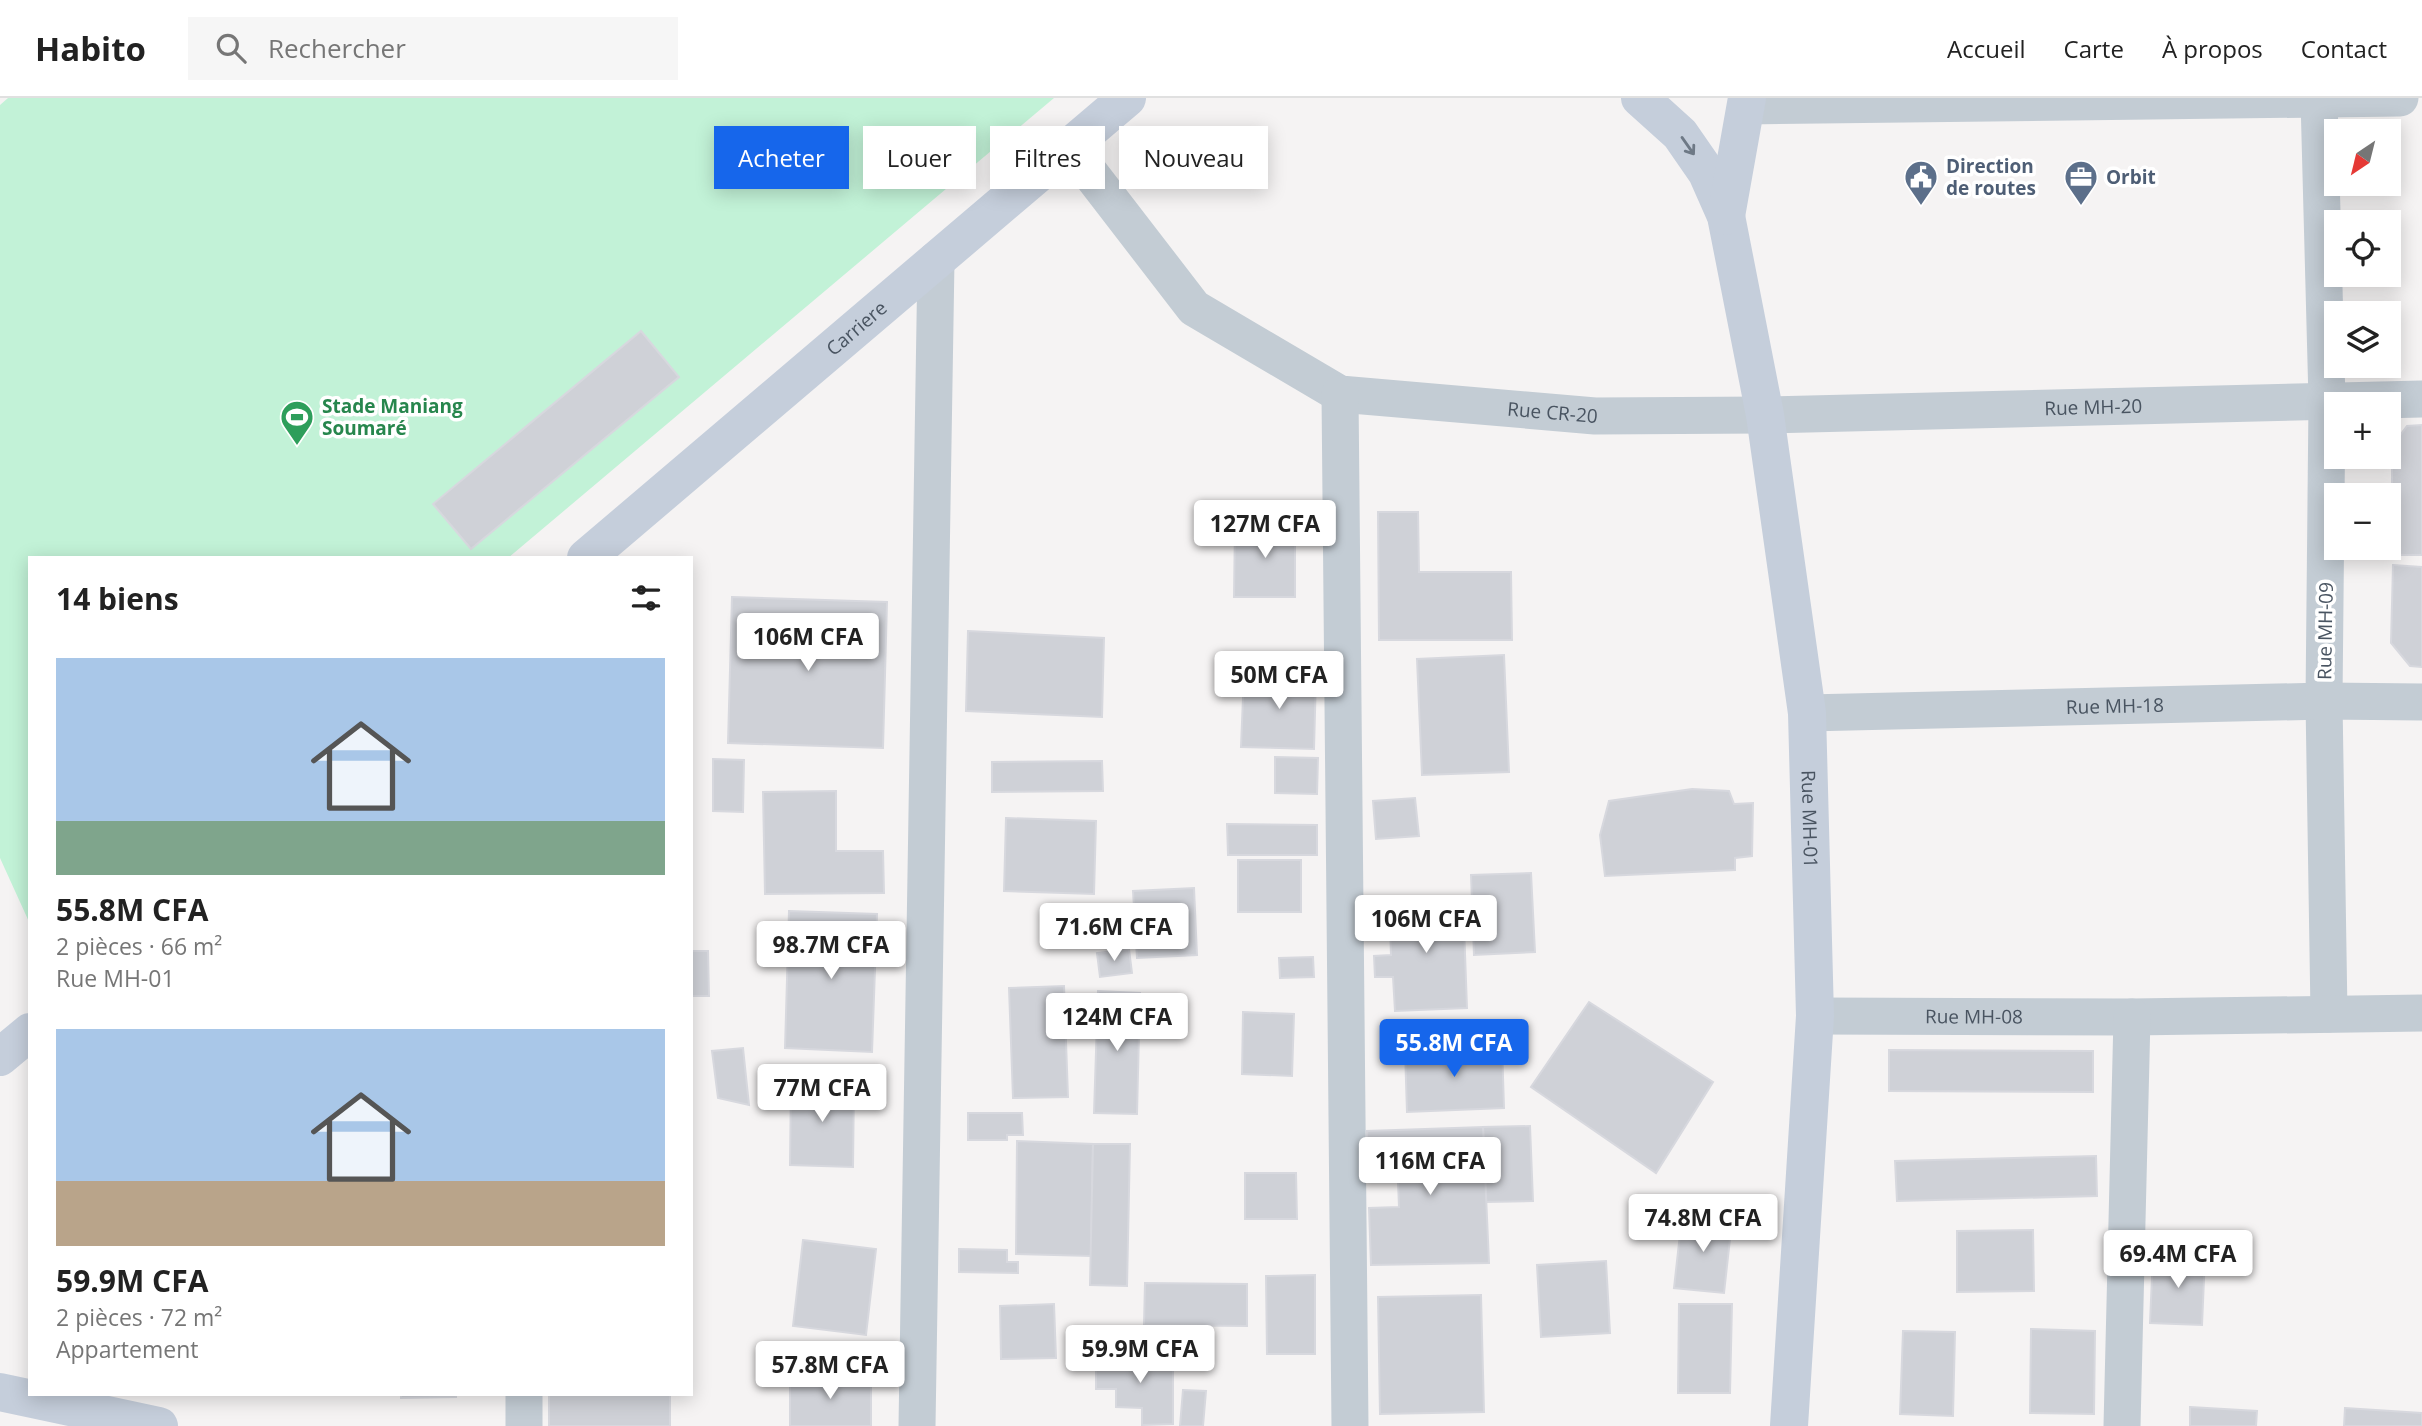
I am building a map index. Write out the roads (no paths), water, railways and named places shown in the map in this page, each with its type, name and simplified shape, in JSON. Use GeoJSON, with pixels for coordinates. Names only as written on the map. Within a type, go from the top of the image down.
{"type":"FeatureCollection","features":[{"type":"Feature","properties":{"kind":"main road","name":"Carriere"},"geometry":{"type":"LineString","coordinates":[[1094,126],[1127,98]]}},
{"type":"Feature","properties":{"kind":"main road","name":"Rue MH-01"},"geometry":{"type":"LineString","coordinates":[[1640,98],[1680,134],[1707,173],[1726,216],[1765,415],[1807,713],[1815,1016],[1789,1426]]}},
{"type":"Feature","properties":{"kind":"main road","name":"Rue MH-01"},"geometry":{"type":"LineString","coordinates":[[1726,216],[1747,102]]}},
{"type":"Feature","properties":{"kind":"main road","name":"Carriere"},"geometry":{"type":"LineString","coordinates":[[588,556],[1019,189]]}},
{"type":"Feature","properties":{"kind":"main road"},"geometry":{"type":"LineString","coordinates":[[0,1392],[159,1426]]}},
{"type":"Feature","properties":{"kind":"street"},"geometry":{"type":"LineString","coordinates":[[1747,102],[2400,98]]}},
{"type":"Feature","properties":{"kind":"street","name":"Rue MH-09"},"geometry":{"type":"LineString","coordinates":[[2319,99],[2327,392]]}},
{"type":"Feature","properties":{"kind":"street"},"geometry":{"type":"LineString","coordinates":[[1103,189],[1194,308],[1340,394],[1350,1426]]}},
{"type":"Feature","properties":{"kind":"street"},"geometry":{"type":"LineString","coordinates":[[917,1426],[936,260]]}},
{"type":"Feature","properties":{"kind":"street","name":"Rue CR-20"},"geometry":{"type":"LineString","coordinates":[[1340,394],[1595,416],[1765,415]]}},
{"type":"Feature","properties":{"kind":"street","name":"Rue MH-20"},"geometry":{"type":"LineString","coordinates":[[2401,399],[2422,399]]}},
{"type":"Feature","properties":{"kind":"street","name":"Rue MH-20"},"geometry":{"type":"LineString","coordinates":[[1765,415],[2324,400]]}},
{"type":"Feature","properties":{"kind":"street","name":"Rue MH-09"},"geometry":{"type":"LineString","coordinates":[[2327,469],[2325,702],[2329,1014]]}},
{"type":"Feature","properties":{"kind":"street","name":"Rue MH-18"},"geometry":{"type":"LineString","coordinates":[[1807,713],[2422,702]]}},
{"type":"Feature","properties":{"kind":"street","name":"Rue MH-08"},"geometry":{"type":"LineString","coordinates":[[1815,1016],[2132,1017],[2422,1013]]}},
{"type":"Feature","properties":{"kind":"street"},"geometry":{"type":"LineString","coordinates":[[2122,1426],[2132,1017]]}},
{"type":"Feature","properties":{"kind":"street"},"geometry":{"type":"LineString","coordinates":[[524,1396],[524,1426]]}},
{"type":"Feature","properties":{"kind":"place","name":"Direction de routes"},"geometry":{"type":"Point","coordinates":[1921,207]}},
{"type":"Feature","properties":{"kind":"place","name":"Orbit"},"geometry":{"type":"Point","coordinates":[2081,207]}},
{"type":"Feature","properties":{"kind":"place","name":"Stade Maniang Soumaré"},"geometry":{"type":"Point","coordinates":[297,447]}}]}
